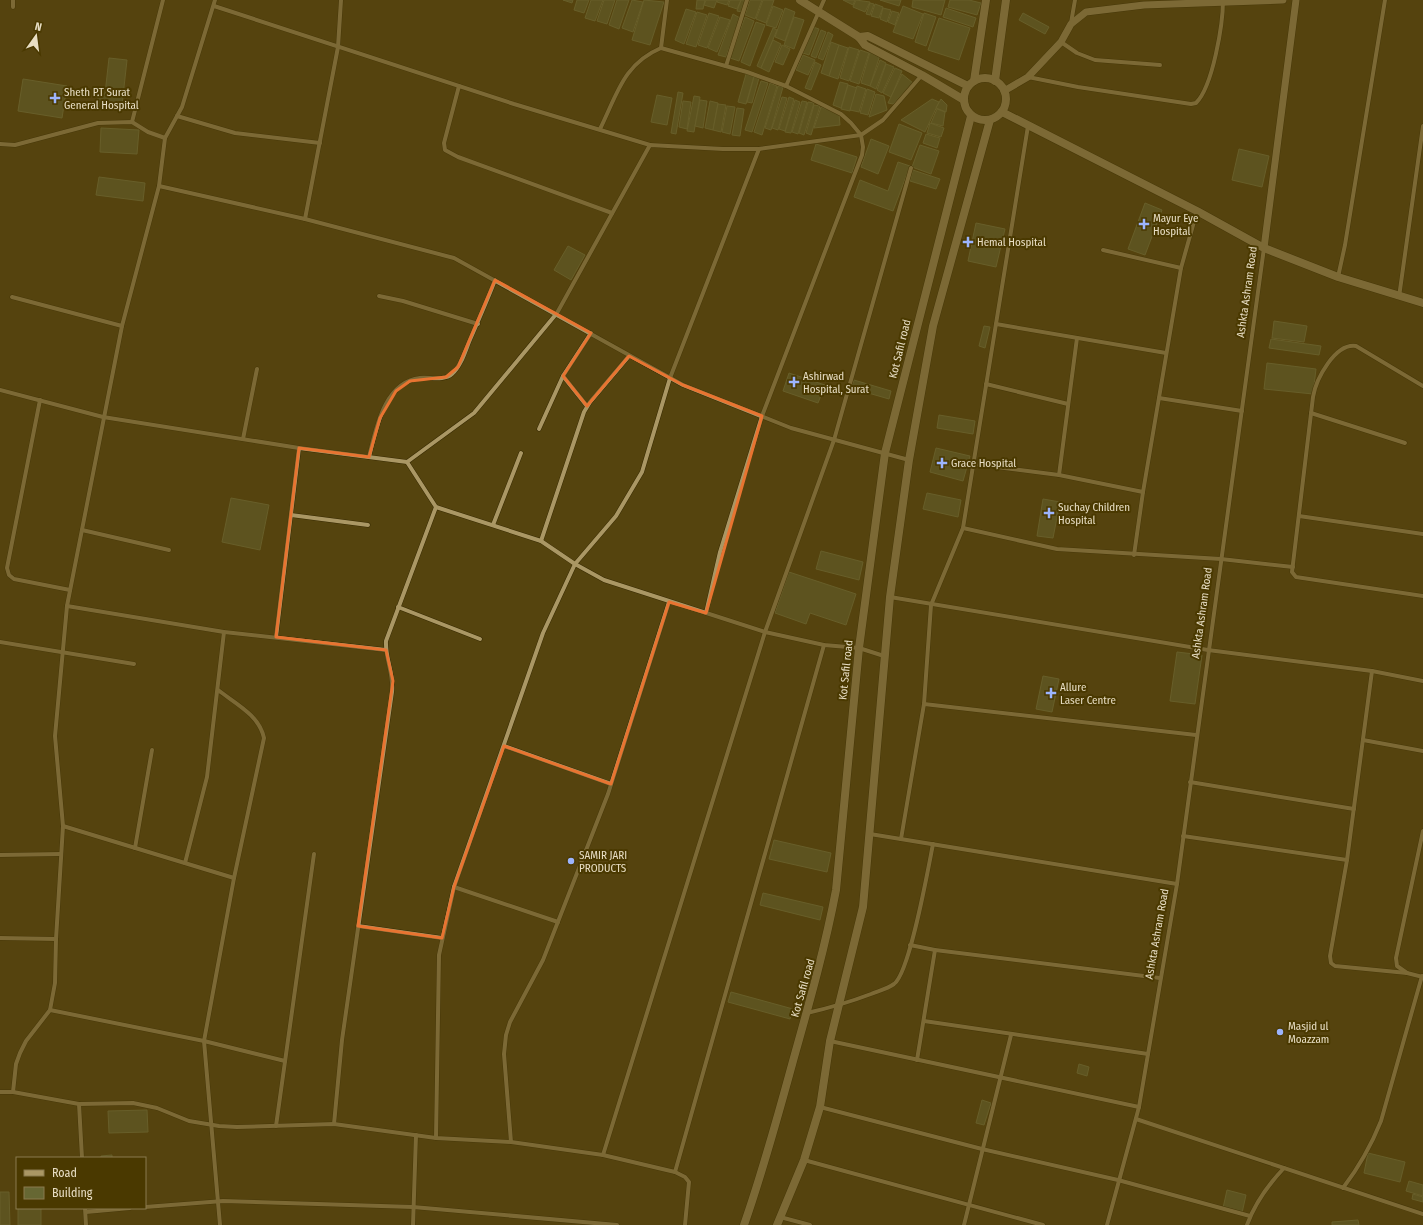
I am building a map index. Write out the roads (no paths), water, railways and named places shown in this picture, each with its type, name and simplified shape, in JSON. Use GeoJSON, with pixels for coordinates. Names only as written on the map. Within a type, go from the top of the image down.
{"type":"FeatureCollection","features":[{"type":"Feature","properties":{"kind":"main road"},"geometry":{"type":"LineString","coordinates":[[800,0],[859,37],[865,45],[922,75],[964,100]]}},
{"type":"Feature","properties":{"kind":"main road"},"geometry":{"type":"LineString","coordinates":[[971,83],[986,0]]}},
{"type":"Feature","properties":{"kind":"main road"},"geometry":{"type":"LineString","coordinates":[[995,81],[1006,0]]}},
{"type":"Feature","properties":{"kind":"main road"},"geometry":{"type":"LineString","coordinates":[[859,37],[868,36],[971,83]]}},
{"type":"Feature","properties":{"kind":"main road"},"geometry":{"type":"LineString","coordinates":[[981,78],[995,81],[1004,91],[1005,105],[1002,112],[990,120],[984,120],[971,116],[965,106],[964,100],[965,90],[971,83],[981,78]]}},
{"type":"Feature","properties":{"kind":"main road"},"geometry":{"type":"LineString","coordinates":[[1002,112],[1197,211],[1264,248],[1338,277],[1399,297],[1423,303]]}},
{"type":"Feature","properties":{"kind":"main road","name":"Kot Safil road"},"geometry":{"type":"LineString","coordinates":[[744,1225],[761,1174],[823,957],[836,890],[859,648],[885,453],[971,116]]}},
{"type":"Feature","properties":{"kind":"main road"},"geometry":{"type":"LineString","coordinates":[[778,1221],[804,1160],[820,1107],[830,1040],[863,907],[884,656],[890,598],[909,460],[933,326],[990,120]]}},
{"type":"Feature","properties":{"kind":"street"},"geometry":{"type":"LineString","coordinates":[[13,0],[13,7]]}},
{"type":"Feature","properties":{"kind":"street"},"geometry":{"type":"LineString","coordinates":[[132,122],[164,0]]}},
{"type":"Feature","properties":{"kind":"street"},"geometry":{"type":"LineString","coordinates":[[13,1092],[16,1064],[20,1053],[26,1041],[50,1010],[55,983],[56,939],[63,826],[55,736],[67,606],[122,326],[159,186],[165,138],[182,107],[215,0]]}},
{"type":"Feature","properties":{"kind":"street"},"geometry":{"type":"LineString","coordinates":[[305,219],[338,46],[342,0]]}},
{"type":"Feature","properties":{"kind":"street"},"geometry":{"type":"LineString","coordinates":[[661,48],[667,0]]}},
{"type":"Feature","properties":{"kind":"street"},"geometry":{"type":"LineString","coordinates":[[726,66],[747,0]]}},
{"type":"Feature","properties":{"kind":"street"},"geometry":{"type":"LineString","coordinates":[[786,86],[824,0]]}},
{"type":"Feature","properties":{"kind":"street"},"geometry":{"type":"LineString","coordinates":[[1004,91],[1028,77],[1061,42],[1071,24],[1075,0]]}},
{"type":"Feature","properties":{"kind":"street"},"geometry":{"type":"LineString","coordinates":[[1071,24],[1086,12],[1144,3],[1283,0]]}},
{"type":"Feature","properties":{"kind":"street","name":"Ashkta Ashram Road"},"geometry":{"type":"LineString","coordinates":[[1107,1225],[1139,1107],[1177,884],[1196,735],[1264,248],[1296,0]]}},
{"type":"Feature","properties":{"kind":"street"},"geometry":{"type":"LineString","coordinates":[[1338,277],[1346,245],[1385,0]]}},
{"type":"Feature","properties":{"kind":"street"},"geometry":{"type":"LineString","coordinates":[[1028,77],[1109,92],[1191,104],[1196,103],[1203,94],[1216,57],[1223,1]]}},
{"type":"Feature","properties":{"kind":"street"},"geometry":{"type":"LineString","coordinates":[[214,6],[459,86],[650,145],[723,150],[759,149],[861,135],[883,120],[922,75]]}},
{"type":"Feature","properties":{"kind":"street"},"geometry":{"type":"LineString","coordinates":[[1061,42],[1077,53],[1095,60],[1160,65]]}},
{"type":"Feature","properties":{"kind":"street"},"geometry":{"type":"LineString","coordinates":[[600,129],[631,67],[648,54],[661,48],[726,66],[786,86],[840,114],[851,123],[861,135],[863,146],[862,155],[762,416],[720,552],[706,612]]}},
{"type":"Feature","properties":{"kind":"street"},"geometry":{"type":"LineString","coordinates":[[459,86],[444,143],[445,150],[458,157],[612,213]]}},
{"type":"Feature","properties":{"kind":"street"},"geometry":{"type":"LineString","coordinates":[[177,116],[235,133],[320,143]]}},
{"type":"Feature","properties":{"kind":"street"},"geometry":{"type":"LineString","coordinates":[[0,144],[15,145],[98,123],[132,122],[148,132],[165,138]]}},
{"type":"Feature","properties":{"kind":"street"},"geometry":{"type":"LineString","coordinates":[[901,839],[924,704],[931,605],[963,528],[1028,126]]}},
{"type":"Feature","properties":{"kind":"street"},"geometry":{"type":"LineString","coordinates":[[1399,297],[1423,126]]}},
{"type":"Feature","properties":{"kind":"street"},"geometry":{"type":"LineString","coordinates":[[0,390],[103,417],[299,448],[407,462],[474,413],[556,313],[650,145]]}},
{"type":"Feature","properties":{"kind":"street"},"geometry":{"type":"LineString","coordinates":[[436,1138],[439,954],[454,886],[543,633],[575,564],[616,516],[642,472],[670,378],[759,149]]}},
{"type":"Feature","properties":{"kind":"street"},"geometry":{"type":"LineString","coordinates":[[603,1155],[765,632],[834,440],[911,168]]}},
{"type":"Feature","properties":{"kind":"street"},"geometry":{"type":"LineString","coordinates":[[159,186],[305,219],[454,258],[556,313],[629,356],[683,385],[792,428],[909,460]]}},
{"type":"Feature","properties":{"kind":"street"},"geometry":{"type":"LineString","coordinates":[[1134,555],[1143,492],[1181,268],[1197,211]]}},
{"type":"Feature","properties":{"kind":"street"},"geometry":{"type":"LineString","coordinates":[[1103,250],[1181,268]]}},
{"type":"Feature","properties":{"kind":"street"},"geometry":{"type":"LineString","coordinates":[[369,457],[380,418],[390,397],[410,380],[419,378],[446,378],[453,374],[458,367],[478,324],[496,280]]}},
{"type":"Feature","properties":{"kind":"street"},"geometry":{"type":"LineString","coordinates":[[379,296],[410,303],[478,324]]}},
{"type":"Feature","properties":{"kind":"street"},"geometry":{"type":"LineString","coordinates":[[12,297],[122,326]]}},
{"type":"Feature","properties":{"kind":"street"},"geometry":{"type":"LineString","coordinates":[[996,324],[1166,353]]}},
{"type":"Feature","properties":{"kind":"street"},"geometry":{"type":"LineString","coordinates":[[539,429],[563,376],[591,333]]}},
{"type":"Feature","properties":{"kind":"street"},"geometry":{"type":"LineString","coordinates":[[1059,475],[1077,338]]}},
{"type":"Feature","properties":{"kind":"street"},"geometry":{"type":"LineString","coordinates":[[1423,386],[1356,346],[1349,345],[1342,348],[1336,354],[1317,380],[1314,389],[1311,412],[1293,567],[1293,575],[1296,577],[1423,596]]}},
{"type":"Feature","properties":{"kind":"street"},"geometry":{"type":"LineString","coordinates":[[541,541],[579,423],[587,406],[629,356]]}},
{"type":"Feature","properties":{"kind":"street"},"geometry":{"type":"LineString","coordinates":[[244,439],[257,369]]}},
{"type":"Feature","properties":{"kind":"street"},"geometry":{"type":"LineString","coordinates":[[563,376],[587,406]]}},
{"type":"Feature","properties":{"kind":"street"},"geometry":{"type":"LineString","coordinates":[[986,384],[1068,404]]}},
{"type":"Feature","properties":{"kind":"street"},"geometry":{"type":"LineString","coordinates":[[1159,398],[1242,411]]}},
{"type":"Feature","properties":{"kind":"street"},"geometry":{"type":"LineString","coordinates":[[40,400],[7,568],[9,575],[14,579],[70,590]]}},
{"type":"Feature","properties":{"kind":"street"},"geometry":{"type":"LineString","coordinates":[[1311,412],[1405,443]]}},
{"type":"Feature","properties":{"kind":"street"},"geometry":{"type":"LineString","coordinates":[[276,637],[299,448]]}},
{"type":"Feature","properties":{"kind":"street"},"geometry":{"type":"LineString","coordinates":[[493,525],[520,453]]}},
{"type":"Feature","properties":{"kind":"street"},"geometry":{"type":"LineString","coordinates":[[407,462],[436,506],[541,541],[575,564],[604,580],[765,632],[824,645],[859,648],[884,656]]}},
{"type":"Feature","properties":{"kind":"street"},"geometry":{"type":"LineString","coordinates":[[973,464],[1059,475],[1143,492]]}},
{"type":"Feature","properties":{"kind":"street"},"geometry":{"type":"LineString","coordinates":[[334,1124],[342,1040],[393,681],[386,650],[388,632],[436,506]]}},
{"type":"Feature","properties":{"kind":"street"},"geometry":{"type":"LineString","coordinates":[[291,515],[368,525]]}},
{"type":"Feature","properties":{"kind":"street"},"geometry":{"type":"LineString","coordinates":[[1299,516],[1423,534]]}},
{"type":"Feature","properties":{"kind":"street"},"geometry":{"type":"LineString","coordinates":[[963,528],[1044,547],[1134,555],[1221,559],[1293,567]]}},
{"type":"Feature","properties":{"kind":"street"},"geometry":{"type":"LineString","coordinates":[[82,530],[169,550]]}},
{"type":"Feature","properties":{"kind":"street"},"geometry":{"type":"LineString","coordinates":[[890,598],[1208,650],[1372,671],[1423,681]]}},
{"type":"Feature","properties":{"kind":"street"},"geometry":{"type":"LineString","coordinates":[[511,1142],[504,1054],[506,1035],[510,1022],[543,960],[611,784],[669,602]]}},
{"type":"Feature","properties":{"kind":"street"},"geometry":{"type":"LineString","coordinates":[[67,606],[224,632],[386,650]]}},
{"type":"Feature","properties":{"kind":"street"},"geometry":{"type":"LineString","coordinates":[[398,607],[480,639]]}},
{"type":"Feature","properties":{"kind":"street"},"geometry":{"type":"LineString","coordinates":[[185,863],[208,777],[224,632]]}},
{"type":"Feature","properties":{"kind":"street"},"geometry":{"type":"LineString","coordinates":[[0,642],[63,651],[134,664]]}},
{"type":"Feature","properties":{"kind":"street"},"geometry":{"type":"LineString","coordinates":[[675,1172],[824,645]]}},
{"type":"Feature","properties":{"kind":"street"},"geometry":{"type":"LineString","coordinates":[[1343,1188],[1358,1169],[1372,1144],[1381,1121],[1423,976],[1335,966],[1331,963],[1330,956],[1347,860],[1372,671]]}},
{"type":"Feature","properties":{"kind":"street"},"geometry":{"type":"LineString","coordinates":[[218,690],[255,717],[262,728],[264,738],[234,878],[204,1041],[220,1225]]}},
{"type":"Feature","properties":{"kind":"street"},"geometry":{"type":"LineString","coordinates":[[924,704],[1196,735]]}},
{"type":"Feature","properties":{"kind":"street"},"geometry":{"type":"LineString","coordinates":[[1363,740],[1423,751]]}},
{"type":"Feature","properties":{"kind":"street"},"geometry":{"type":"LineString","coordinates":[[504,746],[611,784]]}},
{"type":"Feature","properties":{"kind":"street"},"geometry":{"type":"LineString","coordinates":[[135,848],[152,750]]}},
{"type":"Feature","properties":{"kind":"street"},"geometry":{"type":"LineString","coordinates":[[1190,782],[1354,809]]}},
{"type":"Feature","properties":{"kind":"street"},"geometry":{"type":"LineString","coordinates":[[63,826],[234,878]]}},
{"type":"Feature","properties":{"kind":"street"},"geometry":{"type":"LineString","coordinates":[[1406,973],[1397,966],[1396,958],[1423,831]]}},
{"type":"Feature","properties":{"kind":"street"},"geometry":{"type":"LineString","coordinates":[[870,834],[1177,884]]}},
{"type":"Feature","properties":{"kind":"street"},"geometry":{"type":"LineString","coordinates":[[1183,836],[1347,860]]}},
{"type":"Feature","properties":{"kind":"street"},"geometry":{"type":"LineString","coordinates":[[807,1013],[838,1006],[894,984],[899,978],[910,945],[933,844]]}},
{"type":"Feature","properties":{"kind":"street"},"geometry":{"type":"LineString","coordinates":[[0,855],[61,854]]}},
{"type":"Feature","properties":{"kind":"street"},"geometry":{"type":"LineString","coordinates":[[276,1126],[314,854]]}},
{"type":"Feature","properties":{"kind":"street"},"geometry":{"type":"LineString","coordinates":[[454,886],[558,922]]}},
{"type":"Feature","properties":{"kind":"street"},"geometry":{"type":"LineString","coordinates":[[358,926],[442,938]]}},
{"type":"Feature","properties":{"kind":"street"},"geometry":{"type":"LineString","coordinates":[[0,938],[56,939]]}},
{"type":"Feature","properties":{"kind":"street"},"geometry":{"type":"LineString","coordinates":[[910,945],[935,950],[1160,978]]}},
{"type":"Feature","properties":{"kind":"street"},"geometry":{"type":"LineString","coordinates":[[917,1060],[935,950]]}},
{"type":"Feature","properties":{"kind":"street"},"geometry":{"type":"LineString","coordinates":[[50,1010],[204,1041],[285,1061]]}},
{"type":"Feature","properties":{"kind":"street"},"geometry":{"type":"LineString","coordinates":[[924,1021],[1148,1054]]}},
{"type":"Feature","properties":{"kind":"street"},"geometry":{"type":"LineString","coordinates":[[964,1225],[1011,1034]]}},
{"type":"Feature","properties":{"kind":"street"},"geometry":{"type":"LineString","coordinates":[[830,1040],[1139,1107]]}},
{"type":"Feature","properties":{"kind":"street"},"geometry":{"type":"LineString","coordinates":[[0,1092],[13,1092],[79,1104],[133,1103],[158,1108],[190,1121],[211,1125],[237,1127],[334,1124],[436,1138],[511,1142],[603,1155],[675,1172],[686,1177],[689,1182],[685,1225]]}},
{"type":"Feature","properties":{"kind":"street"},"geometry":{"type":"LineString","coordinates":[[79,1104],[82,1157]]}},
{"type":"Feature","properties":{"kind":"street"},"geometry":{"type":"LineString","coordinates":[[820,1107],[982,1149],[1118,1180],[1250,1216]]}},
{"type":"Feature","properties":{"kind":"street"},"geometry":{"type":"LineString","coordinates":[[1136,1119],[1423,1214]]}},
{"type":"Feature","properties":{"kind":"street"},"geometry":{"type":"LineString","coordinates":[[413,1225],[416,1135]]}},
{"type":"Feature","properties":{"kind":"street"},"geometry":{"type":"LineString","coordinates":[[804,1160],[1043,1225]]}},
{"type":"Feature","properties":{"kind":"street"},"geometry":{"type":"LineString","coordinates":[[1247,1225],[1250,1216],[1271,1182],[1284,1168]]}},
{"type":"Feature","properties":{"kind":"street"},"geometry":{"type":"LineString","coordinates":[[146,1207],[218,1201],[413,1207],[617,1225]]}},
{"type":"Feature","properties":{"kind":"street"},"geometry":{"type":"LineString","coordinates":[[86,1225],[85,1210],[108,1209]]}},
{"type":"Feature","properties":{"kind":"street"},"geometry":{"type":"LineString","coordinates":[[778,1221],[810,1225]]}},
{"type":"Feature","properties":{"kind":"place","name":"Sheth P.T Surat General Hospital"},"geometry":{"type":"Point","coordinates":[55,98]}},
{"type":"Feature","properties":{"kind":"place","name":"Mayur Eye Hospital"},"geometry":{"type":"Point","coordinates":[1144,224]}},
{"type":"Feature","properties":{"kind":"place","name":"Hemal Hospital"},"geometry":{"type":"Point","coordinates":[968,242]}},
{"type":"Feature","properties":{"kind":"place","name":"Ashirwad Hospital, Surat"},"geometry":{"type":"Point","coordinates":[794,382]}},
{"type":"Feature","properties":{"kind":"place","name":"Grace Hospital"},"geometry":{"type":"Point","coordinates":[942,463]}},
{"type":"Feature","properties":{"kind":"place","name":"Suchay Children Hospital"},"geometry":{"type":"Point","coordinates":[1049,513]}},
{"type":"Feature","properties":{"kind":"place","name":"Allure Laser Centre"},"geometry":{"type":"Point","coordinates":[1051,693]}},
{"type":"Feature","properties":{"kind":"place","name":"SAMIR JARI PRODUCTS"},"geometry":{"type":"Point","coordinates":[571,861]}},
{"type":"Feature","properties":{"kind":"place","name":"Masjid ul Moazzam"},"geometry":{"type":"Point","coordinates":[1280,1032]}}]}
